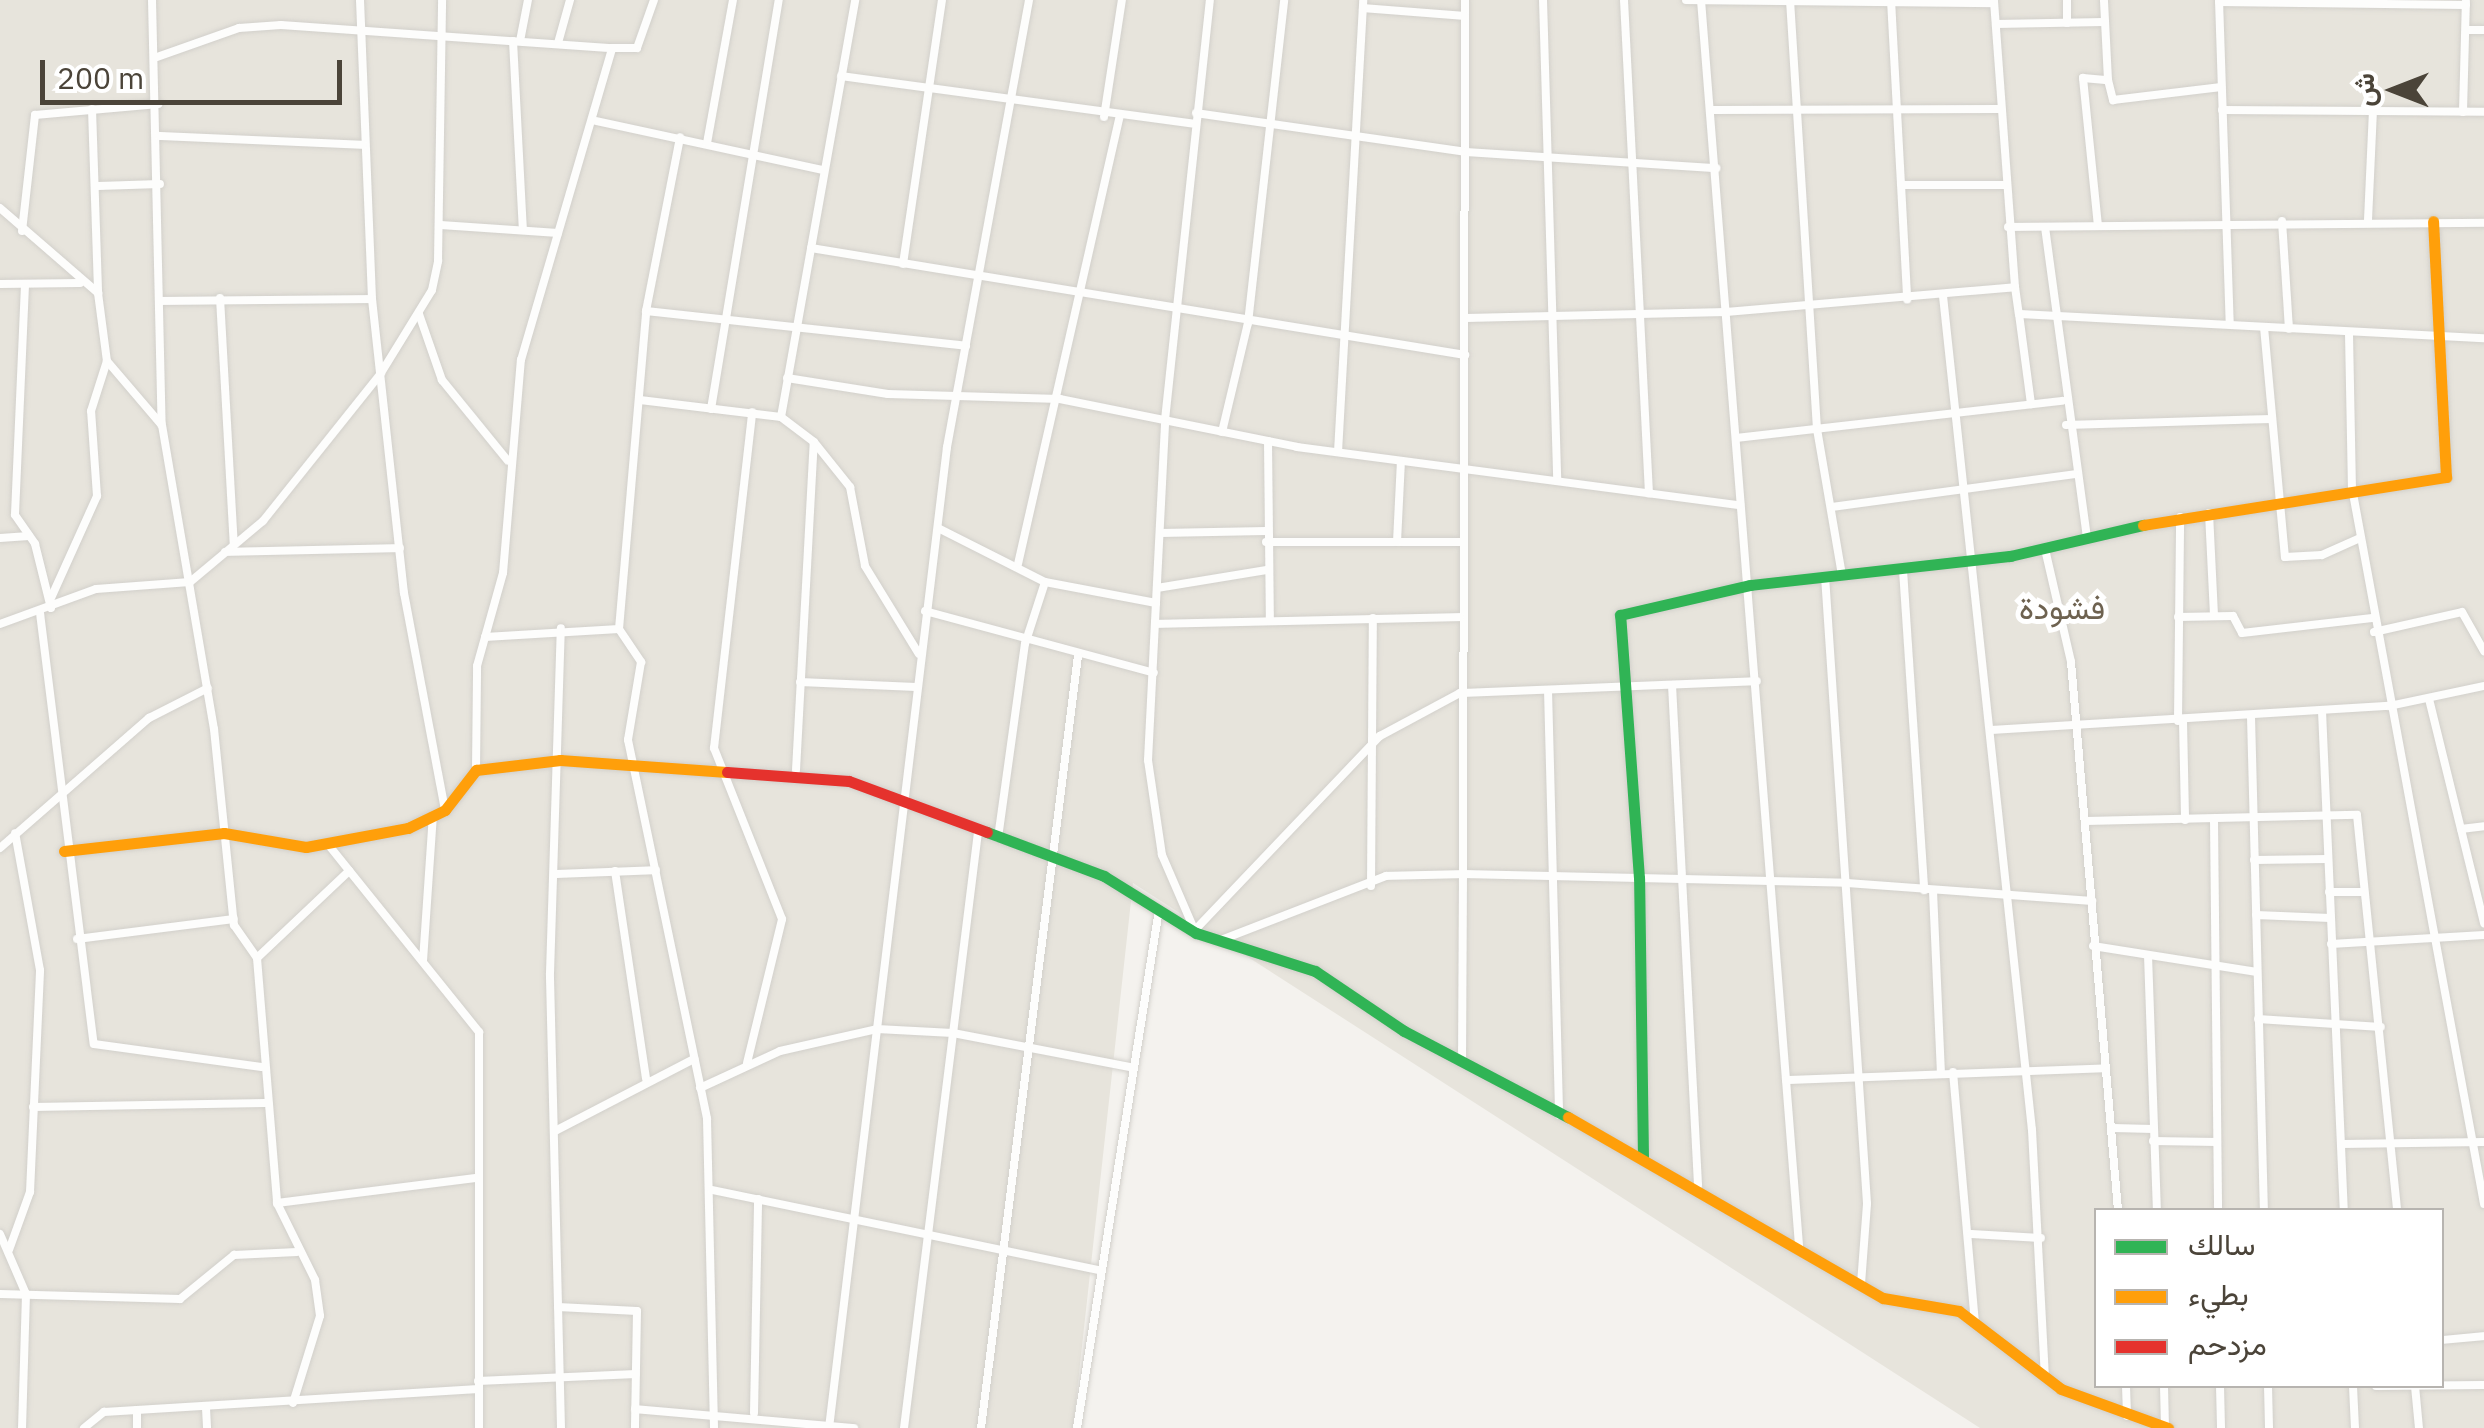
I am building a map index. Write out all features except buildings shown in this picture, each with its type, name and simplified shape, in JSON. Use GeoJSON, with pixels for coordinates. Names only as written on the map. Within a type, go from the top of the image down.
{"type":"FeatureCollection","features":[{"type":"Feature","properties":{"kind":"street"},"geometry":{"type":"LineString","coordinates":[[152,0],[160,136],[162,425],[208,688],[234,918],[257,958],[262,1067],[277,1203],[297,1252],[315,1280],[320,1316],[293,1403]]}},
{"type":"Feature","properties":{"kind":"street"},"geometry":{"type":"LineString","coordinates":[[360,0],[372,299],[400,548],[446,810]]}},
{"type":"Feature","properties":{"kind":"street"},"geometry":{"type":"LineString","coordinates":[[51,603],[96,589],[190,582],[234,545],[381,373],[419,314],[441,225],[438,38],[442,0]]}},
{"type":"Feature","properties":{"kind":"street"},"geometry":{"type":"LineString","coordinates":[[523,229],[516,41],[528,0]]}},
{"type":"Feature","properties":{"kind":"street"},"geometry":{"type":"LineString","coordinates":[[558,42],[570,0]]}},
{"type":"Feature","properties":{"kind":"street"},"geometry":{"type":"LineString","coordinates":[[157,56],[239,28],[362,29],[438,38],[636,48],[654,0]]}},
{"type":"Feature","properties":{"kind":"street"},"geometry":{"type":"LineString","coordinates":[[707,142],[733,0]]}},
{"type":"Feature","properties":{"kind":"street"},"geometry":{"type":"LineString","coordinates":[[711,409],[722,322],[780,0]]}},
{"type":"Feature","properties":{"kind":"street"},"geometry":{"type":"LineString","coordinates":[[781,417],[854,0]]}},
{"type":"Feature","properties":{"kind":"street"},"geometry":{"type":"LineString","coordinates":[[903,264],[942,0]]}},
{"type":"Feature","properties":{"kind":"street"},"geometry":{"type":"LineString","coordinates":[[829,1425],[925,611],[955,393],[1014,105],[1029,0]]}},
{"type":"Feature","properties":{"kind":"street"},"geometry":{"type":"LineString","coordinates":[[1104,117],[1122,0]]}},
{"type":"Feature","properties":{"kind":"street"},"geometry":{"type":"LineString","coordinates":[[1195,932],[1149,806],[1165,420],[1210,0]]}},
{"type":"Feature","properties":{"kind":"street"},"geometry":{"type":"LineString","coordinates":[[1222,432],[1248,323],[1274,122],[1284,0]]}},
{"type":"Feature","properties":{"kind":"street"},"geometry":{"type":"LineString","coordinates":[[1462,1062],[1460,616],[1466,318],[1465,0]]}},
{"type":"Feature","properties":{"kind":"street"},"geometry":{"type":"LineString","coordinates":[[1542,0],[1557,482]]}},
{"type":"Feature","properties":{"kind":"street"},"geometry":{"type":"LineString","coordinates":[[1624,0],[1649,493]]}},
{"type":"Feature","properties":{"kind":"street"},"geometry":{"type":"LineString","coordinates":[[1686,0],[1994,1],[2008,227],[2031,404]]}},
{"type":"Feature","properties":{"kind":"street"},"geometry":{"type":"LineString","coordinates":[[1700,0],[1712,110],[1740,504],[1750,585],[1799,1246]]}},
{"type":"Feature","properties":{"kind":"street"},"geometry":{"type":"LineString","coordinates":[[2067,0],[2067,23]]}},
{"type":"Feature","properties":{"kind":"street"},"geometry":{"type":"LineString","coordinates":[[2104,0],[2108,80],[2113,100],[2221,87]]}},
{"type":"Feature","properties":{"kind":"street"},"geometry":{"type":"LineString","coordinates":[[1790,1],[1817,429],[1842,575]]}},
{"type":"Feature","properties":{"kind":"street"},"geometry":{"type":"LineString","coordinates":[[2230,324],[2219,1],[2466,2],[2463,112]]}},
{"type":"Feature","properties":{"kind":"street"},"geometry":{"type":"LineString","coordinates":[[1891,2],[1907,300]]}},
{"type":"Feature","properties":{"kind":"street"},"geometry":{"type":"LineString","coordinates":[[1338,452],[1363,4],[1464,16]]}},
{"type":"Feature","properties":{"kind":"street"},"geometry":{"type":"LineString","coordinates":[[1996,24],[2104,22]]}},
{"type":"Feature","properties":{"kind":"street"},"geometry":{"type":"LineString","coordinates":[[2466,30],[2484,30]]}},
{"type":"Feature","properties":{"kind":"street"},"geometry":{"type":"LineString","coordinates":[[64,851],[224,833],[294,848],[326,843],[446,810],[476,770],[485,637],[503,573],[512,399],[558,232],[596,121],[612,48]]}},
{"type":"Feature","properties":{"kind":"street"},"geometry":{"type":"LineString","coordinates":[[841,76],[1014,105],[1194,124]]}},
{"type":"Feature","properties":{"kind":"street"},"geometry":{"type":"LineString","coordinates":[[2098,226],[2083,78],[2108,80]]}},
{"type":"Feature","properties":{"kind":"street"},"geometry":{"type":"LineString","coordinates":[[22,232],[35,114],[159,104]]}},
{"type":"Feature","properties":{"kind":"street"},"geometry":{"type":"LineString","coordinates":[[0,624],[40,613],[51,603],[96,496],[91,411],[108,361],[98,293],[98,186],[92,109]]}},
{"type":"Feature","properties":{"kind":"street"},"geometry":{"type":"LineString","coordinates":[[1712,110],[2000,109]]}},
{"type":"Feature","properties":{"kind":"street"},"geometry":{"type":"LineString","coordinates":[[2222,110],[2484,112]]}},
{"type":"Feature","properties":{"kind":"street"},"geometry":{"type":"LineString","coordinates":[[2368,220],[2373,111]]}},
{"type":"Feature","properties":{"kind":"street"},"geometry":{"type":"LineString","coordinates":[[1196,113],[1354,132],[1466,152],[1632,168],[1716,168]]}},
{"type":"Feature","properties":{"kind":"street"},"geometry":{"type":"LineString","coordinates":[[1018,564],[1084,295],[1119,118]]}},
{"type":"Feature","properties":{"kind":"street"},"geometry":{"type":"LineString","coordinates":[[596,121],[823,170]]}},
{"type":"Feature","properties":{"kind":"street"},"geometry":{"type":"LineString","coordinates":[[160,136],[363,144]]}},
{"type":"Feature","properties":{"kind":"street"},"geometry":{"type":"LineString","coordinates":[[680,138],[646,311],[619,629],[641,662],[628,740],[700,1088],[712,1190],[714,1428]]}},
{"type":"Feature","properties":{"kind":"street"},"geometry":{"type":"LineString","coordinates":[[98,186],[160,184]]}},
{"type":"Feature","properties":{"kind":"street"},"geometry":{"type":"LineString","coordinates":[[1902,185],[2005,185]]}},
{"type":"Feature","properties":{"kind":"street"},"geometry":{"type":"LineString","coordinates":[[0,208],[22,232],[98,293]]}},
{"type":"Feature","properties":{"kind":"street"},"geometry":{"type":"LineString","coordinates":[[2008,227],[2368,220],[2484,222]]}},
{"type":"Feature","properties":{"kind":"street"},"geometry":{"type":"LineString","coordinates":[[2282,221],[2289,329]]}},
{"type":"Feature","properties":{"kind":"street"},"geometry":{"type":"LineString","coordinates":[[1643,1158],[1639,878],[1620,615],[1750,585],[1972,562],[2180,517],[2352,488],[2446,477],[2433,221]]}},
{"type":"Feature","properties":{"kind":"street"},"geometry":{"type":"LineString","coordinates":[[441,225],[558,232]]}},
{"type":"Feature","properties":{"kind":"street"},"geometry":{"type":"LineString","coordinates":[[2045,227],[2062,401],[2086,538]]}},
{"type":"Feature","properties":{"kind":"street"},"geometry":{"type":"LineString","coordinates":[[810,248],[1344,340],[1465,355]]}},
{"type":"Feature","properties":{"kind":"street"},"geometry":{"type":"LineString","coordinates":[[0,284],[82,283]]}},
{"type":"Feature","properties":{"kind":"street"},"geometry":{"type":"LineString","coordinates":[[25,285],[14,506],[29,536],[51,603]]}},
{"type":"Feature","properties":{"kind":"street"},"geometry":{"type":"LineString","coordinates":[[1466,318],[1554,320],[1726,312],[1907,300],[2015,286]]}},
{"type":"Feature","properties":{"kind":"street"},"geometry":{"type":"LineString","coordinates":[[1942,296],[2026,1069],[2042,1238],[2046,1378]]}},
{"type":"Feature","properties":{"kind":"street"},"geometry":{"type":"LineString","coordinates":[[220,298],[234,545]]}},
{"type":"Feature","properties":{"kind":"street"},"geometry":{"type":"LineString","coordinates":[[161,301],[372,299]]}},
{"type":"Feature","properties":{"kind":"street"},"geometry":{"type":"LineString","coordinates":[[646,311],[966,346]]}},
{"type":"Feature","properties":{"kind":"street"},"geometry":{"type":"LineString","coordinates":[[419,314],[442,380],[509,463]]}},
{"type":"Feature","properties":{"kind":"street"},"geometry":{"type":"LineString","coordinates":[[2019,314],[2348,334],[2484,338]]}},
{"type":"Feature","properties":{"kind":"street"},"geometry":{"type":"LineString","coordinates":[[2264,327],[2287,558],[2360,538]]}},
{"type":"Feature","properties":{"kind":"street"},"geometry":{"type":"LineString","coordinates":[[2348,334],[2352,488],[2374,632],[2484,1204]]}},
{"type":"Feature","properties":{"kind":"street"},"geometry":{"type":"LineString","coordinates":[[108,361],[162,425]]}},
{"type":"Feature","properties":{"kind":"street"},"geometry":{"type":"LineString","coordinates":[[788,378],[888,394],[1060,398],[1338,452],[1740,504]]}},
{"type":"Feature","properties":{"kind":"street"},"geometry":{"type":"LineString","coordinates":[[640,400],[781,417],[814,442],[850,487],[865,566],[920,655]]}},
{"type":"Feature","properties":{"kind":"street"},"geometry":{"type":"LineString","coordinates":[[1736,438],[2062,401]]}},
{"type":"Feature","properties":{"kind":"street"},"geometry":{"type":"LineString","coordinates":[[747,1062],[782,919],[716,766],[729,567],[752,412]]}},
{"type":"Feature","properties":{"kind":"street"},"geometry":{"type":"LineString","coordinates":[[2066,426],[2272,419]]}},
{"type":"Feature","properties":{"kind":"street"},"geometry":{"type":"LineString","coordinates":[[1268,441],[1266,537],[1270,620]]}},
{"type":"Feature","properties":{"kind":"street"},"geometry":{"type":"LineString","coordinates":[[796,770],[814,442]]}},
{"type":"Feature","properties":{"kind":"street"},"geometry":{"type":"LineString","coordinates":[[1397,542],[1400,461]]}},
{"type":"Feature","properties":{"kind":"street"},"geometry":{"type":"LineString","coordinates":[[1832,507],[2074,474]]}},
{"type":"Feature","properties":{"kind":"street"},"geometry":{"type":"LineString","coordinates":[[2209,513],[2214,616]]}},
{"type":"Feature","properties":{"kind":"street"},"geometry":{"type":"LineString","coordinates":[[2180,517],[2178,617],[2185,820]]}},
{"type":"Feature","properties":{"kind":"street"},"geometry":{"type":"LineString","coordinates":[[938,528],[1018,564],[1046,582],[1156,603]]}},
{"type":"Feature","properties":{"kind":"street"},"geometry":{"type":"LineString","coordinates":[[1160,533],[1462,542]]}},
{"type":"Feature","properties":{"kind":"street"},"geometry":{"type":"LineString","coordinates":[[0,538],[29,536]]}},
{"type":"Feature","properties":{"kind":"street"},"geometry":{"type":"LineString","coordinates":[[225,552],[400,548]]}},
{"type":"Feature","properties":{"kind":"street"},"geometry":{"type":"LineString","coordinates":[[2045,549],[2077,726],[2118,1208]]}},
{"type":"Feature","properties":{"kind":"street"},"geometry":{"type":"LineString","coordinates":[[1157,588],[1267,570]]}},
{"type":"Feature","properties":{"kind":"street"},"geometry":{"type":"LineString","coordinates":[[1903,570],[1941,1072]]}},
{"type":"Feature","properties":{"kind":"street"},"geometry":{"type":"LineString","coordinates":[[1825,576],[1868,1222],[1861,1284]]}},
{"type":"Feature","properties":{"kind":"street"},"geometry":{"type":"LineString","coordinates":[[998,838],[1025,644],[1046,582]]}},
{"type":"Feature","properties":{"kind":"street"},"geometry":{"type":"LineString","coordinates":[[925,611],[1025,644],[1154,674]]}},
{"type":"Feature","properties":{"kind":"street"},"geometry":{"type":"LineString","coordinates":[[2374,632],[2462,612],[2484,650]]}},
{"type":"Feature","properties":{"kind":"street"},"geometry":{"type":"LineString","coordinates":[[40,613],[56,799],[94,1044],[262,1067]]}},
{"type":"Feature","properties":{"kind":"street"},"geometry":{"type":"LineString","coordinates":[[1156,624],[1460,616]]}},
{"type":"Feature","properties":{"kind":"street"},"geometry":{"type":"LineString","coordinates":[[2178,617],[2234,616],[2242,633],[2372,618]]}},
{"type":"Feature","properties":{"kind":"street"},"geometry":{"type":"LineString","coordinates":[[1371,886],[1373,618]]}},
{"type":"Feature","properties":{"kind":"street"},"geometry":{"type":"LineString","coordinates":[[485,637],[561,628],[619,629]]}},
{"type":"Feature","properties":{"kind":"street"},"geometry":{"type":"LineString","coordinates":[[561,628],[554,874],[561,1428]]}},
{"type":"Feature","properties":{"kind":"street"},"geometry":{"type":"LineString","coordinates":[[981,1428],[1078,656]]}},
{"type":"Feature","properties":{"kind":"street"},"geometry":{"type":"LineString","coordinates":[[1195,932],[1371,745],[1460,693],[1757,681]]}},
{"type":"Feature","properties":{"kind":"street"},"geometry":{"type":"LineString","coordinates":[[800,682],[916,688]]}},
{"type":"Feature","properties":{"kind":"street"},"geometry":{"type":"LineString","coordinates":[[1672,686],[1698,1185]]}},
{"type":"Feature","properties":{"kind":"street"},"geometry":{"type":"LineString","coordinates":[[1990,730],[2389,706],[2484,686]]}},
{"type":"Feature","properties":{"kind":"street"},"geometry":{"type":"LineString","coordinates":[[0,848],[149,718],[208,688]]}},
{"type":"Feature","properties":{"kind":"street"},"geometry":{"type":"LineString","coordinates":[[1548,690],[1556,876],[1559,1118]]}},
{"type":"Feature","properties":{"kind":"street"},"geometry":{"type":"LineString","coordinates":[[2429,699],[2484,923]]}},
{"type":"Feature","properties":{"kind":"street"},"geometry":{"type":"LineString","coordinates":[[2322,711],[2344,1208]]}},
{"type":"Feature","properties":{"kind":"street"},"geometry":{"type":"LineString","coordinates":[[2251,717],[2264,1208]]}},
{"type":"Feature","properties":{"kind":"street"},"geometry":{"type":"LineString","coordinates":[[476,770],[560,760],[796,770],[1051,856],[1104,876],[1158,916],[1314,971],[1559,1118],[1698,1185],[1904,1307],[1975,1321],[2046,1378],[2127,1416],[2167,1428],[2164,1388]]}},
{"type":"Feature","properties":{"kind":"street"},"geometry":{"type":"LineString","coordinates":[[2086,821],[2357,815],[2397,1208]]}},
{"type":"Feature","properties":{"kind":"street"},"geometry":{"type":"LineString","coordinates":[[424,961],[433,816]]}},
{"type":"Feature","properties":{"kind":"street"},"geometry":{"type":"LineString","coordinates":[[2214,820],[2218,1208]]}},
{"type":"Feature","properties":{"kind":"street"},"geometry":{"type":"LineString","coordinates":[[2460,829],[2484,826]]}},
{"type":"Feature","properties":{"kind":"street"},"geometry":{"type":"LineString","coordinates":[[904,1428],[978,832]]}},
{"type":"Feature","properties":{"kind":"street"},"geometry":{"type":"LineString","coordinates":[[9,1250],[30,1192],[40,970],[16,833]]}},
{"type":"Feature","properties":{"kind":"street"},"geometry":{"type":"LineString","coordinates":[[326,843],[478,1032],[474,1178],[479,1428]]}},
{"type":"Feature","properties":{"kind":"street"},"geometry":{"type":"LineString","coordinates":[[2254,860],[2327,859]]}},
{"type":"Feature","properties":{"kind":"street"},"geometry":{"type":"LineString","coordinates":[[554,874],[656,870]]}},
{"type":"Feature","properties":{"kind":"street"},"geometry":{"type":"LineString","coordinates":[[257,958],[349,871]]}},
{"type":"Feature","properties":{"kind":"street"},"geometry":{"type":"LineString","coordinates":[[615,871],[646,1079]]}},
{"type":"Feature","properties":{"kind":"street"},"geometry":{"type":"LineString","coordinates":[[1221,940],[1404,872],[1848,883],[2092,901]]}},
{"type":"Feature","properties":{"kind":"street"},"geometry":{"type":"LineString","coordinates":[[2328,892],[2364,892]]}},
{"type":"Feature","properties":{"kind":"street"},"geometry":{"type":"LineString","coordinates":[[2256,915],[2330,918]]}},
{"type":"Feature","properties":{"kind":"street"},"geometry":{"type":"LineString","coordinates":[[1078,1428],[1130,1067],[1158,916]]}},
{"type":"Feature","properties":{"kind":"street"},"geometry":{"type":"LineString","coordinates":[[77,939],[234,918]]}},
{"type":"Feature","properties":{"kind":"street"},"geometry":{"type":"LineString","coordinates":[[2331,944],[2484,935]]}},
{"type":"Feature","properties":{"kind":"street"},"geometry":{"type":"LineString","coordinates":[[2093,946],[2257,972]]}},
{"type":"Feature","properties":{"kind":"street"},"geometry":{"type":"LineString","coordinates":[[2148,954],[2157,1208]]}},
{"type":"Feature","properties":{"kind":"street"},"geometry":{"type":"LineString","coordinates":[[2258,1020],[2335,1027],[2381,1026]]}},
{"type":"Feature","properties":{"kind":"street"},"geometry":{"type":"LineString","coordinates":[[700,1088],[747,1062],[877,1029],[953,1033],[1130,1067]]}},
{"type":"Feature","properties":{"kind":"street"},"geometry":{"type":"LineString","coordinates":[[555,1131],[646,1079],[694,1059]]}},
{"type":"Feature","properties":{"kind":"street"},"geometry":{"type":"LineString","coordinates":[[1786,1080],[2106,1068]]}},
{"type":"Feature","properties":{"kind":"street"},"geometry":{"type":"LineString","coordinates":[[1954,1072],[1975,1321]]}},
{"type":"Feature","properties":{"kind":"street"},"geometry":{"type":"LineString","coordinates":[[33,1107],[266,1104]]}},
{"type":"Feature","properties":{"kind":"street"},"geometry":{"type":"LineString","coordinates":[[2114,1128],[2153,1129]]}},
{"type":"Feature","properties":{"kind":"street"},"geometry":{"type":"LineString","coordinates":[[2154,1140],[2216,1142]]}},
{"type":"Feature","properties":{"kind":"street"},"geometry":{"type":"LineString","coordinates":[[2342,1144],[2484,1142]]}},
{"type":"Feature","properties":{"kind":"street"},"geometry":{"type":"LineString","coordinates":[[277,1203],[474,1178]]}},
{"type":"Feature","properties":{"kind":"street"},"geometry":{"type":"LineString","coordinates":[[712,1190],[926,1231],[1100,1270]]}},
{"type":"Feature","properties":{"kind":"street"},"geometry":{"type":"LineString","coordinates":[[754,1413],[758,1199]]}},
{"type":"Feature","properties":{"kind":"street"},"geometry":{"type":"LineString","coordinates":[[0,1234],[26,1294],[22,1428]]}},
{"type":"Feature","properties":{"kind":"street"},"geometry":{"type":"LineString","coordinates":[[1970,1234],[2042,1238]]}},
{"type":"Feature","properties":{"kind":"street"},"geometry":{"type":"LineString","coordinates":[[0,1294],[180,1299],[234,1255],[297,1252]]}},
{"type":"Feature","properties":{"kind":"street"},"geometry":{"type":"LineString","coordinates":[[558,1306],[637,1312],[634,1428]]}},
{"type":"Feature","properties":{"kind":"street"},"geometry":{"type":"LineString","coordinates":[[2444,1340],[2484,1336]]}},
{"type":"Feature","properties":{"kind":"street"},"geometry":{"type":"LineString","coordinates":[[84,1428],[104,1412],[293,1403],[558,1377],[636,1374]]}},
{"type":"Feature","properties":{"kind":"street"},"geometry":{"type":"LineString","coordinates":[[2444,1386],[2484,1385]]}},
{"type":"Feature","properties":{"kind":"street"},"geometry":{"type":"LineString","coordinates":[[2126,1388],[2127,1416]]}},
{"type":"Feature","properties":{"kind":"street"},"geometry":{"type":"LineString","coordinates":[[2220,1388],[2221,1428]]}},
{"type":"Feature","properties":{"kind":"street"},"geometry":{"type":"LineString","coordinates":[[2268,1388],[2269,1428]]}},
{"type":"Feature","properties":{"kind":"street"},"geometry":{"type":"LineString","coordinates":[[2354,1388],[2354,1428]]}},
{"type":"Feature","properties":{"kind":"street"},"geometry":{"type":"LineString","coordinates":[[2415,1388],[2419,1428]]}},
{"type":"Feature","properties":{"kind":"street"},"geometry":{"type":"LineString","coordinates":[[206,1408],[207,1428]]}},
{"type":"Feature","properties":{"kind":"street"},"geometry":{"type":"LineString","coordinates":[[635,1409],[754,1413],[854,1428]]}},
{"type":"Feature","properties":{"kind":"street"},"geometry":{"type":"LineString","coordinates":[[137,1410],[137,1428]]}},
{"type":"Feature","properties":{"kind":"shaded area"},"geometry":{"type":"Polygon","coordinates":[[[0,0],[2484,0],[2484,1428],[1980,1428],[1133,883],[1073,1428],[0,1428],[0,0]]]}},
{"type":"Feature","properties":{"kind":"traffic: fast"},"geometry":{"type":"LineString","coordinates":[[1643,1158],[1639,878],[1620,615],[1750,585],[2010,556],[2143,525]]}},
{"type":"Feature","properties":{"kind":"traffic: fast"},"geometry":{"type":"LineString","coordinates":[[987,832],[1104,876],[1196,933],[1315,971],[1404,1031],[1568,1117]]}},
{"type":"Feature","properties":{"kind":"traffic: slow"},"geometry":{"type":"LineString","coordinates":[[2143,525],[2446,477],[2433,221]]}},
{"type":"Feature","properties":{"kind":"traffic: slow"},"geometry":{"type":"LineString","coordinates":[[64,851],[224,833],[306,847],[408,828],[445,810],[476,770],[560,760],[727,772]]}},
{"type":"Feature","properties":{"kind":"traffic: slow"},"geometry":{"type":"LineString","coordinates":[[1568,1117],[1883,1298],[1959,1311],[2061,1389],[2168,1428]]}},
{"type":"Feature","properties":{"kind":"traffic: jam"},"geometry":{"type":"LineString","coordinates":[[727,772],[849,781],[987,832]]}},
{"type":"Feature","properties":{"kind":"district","name":"فشودة"},"geometry":{"type":"Point","coordinates":[2062,607]}}]}
